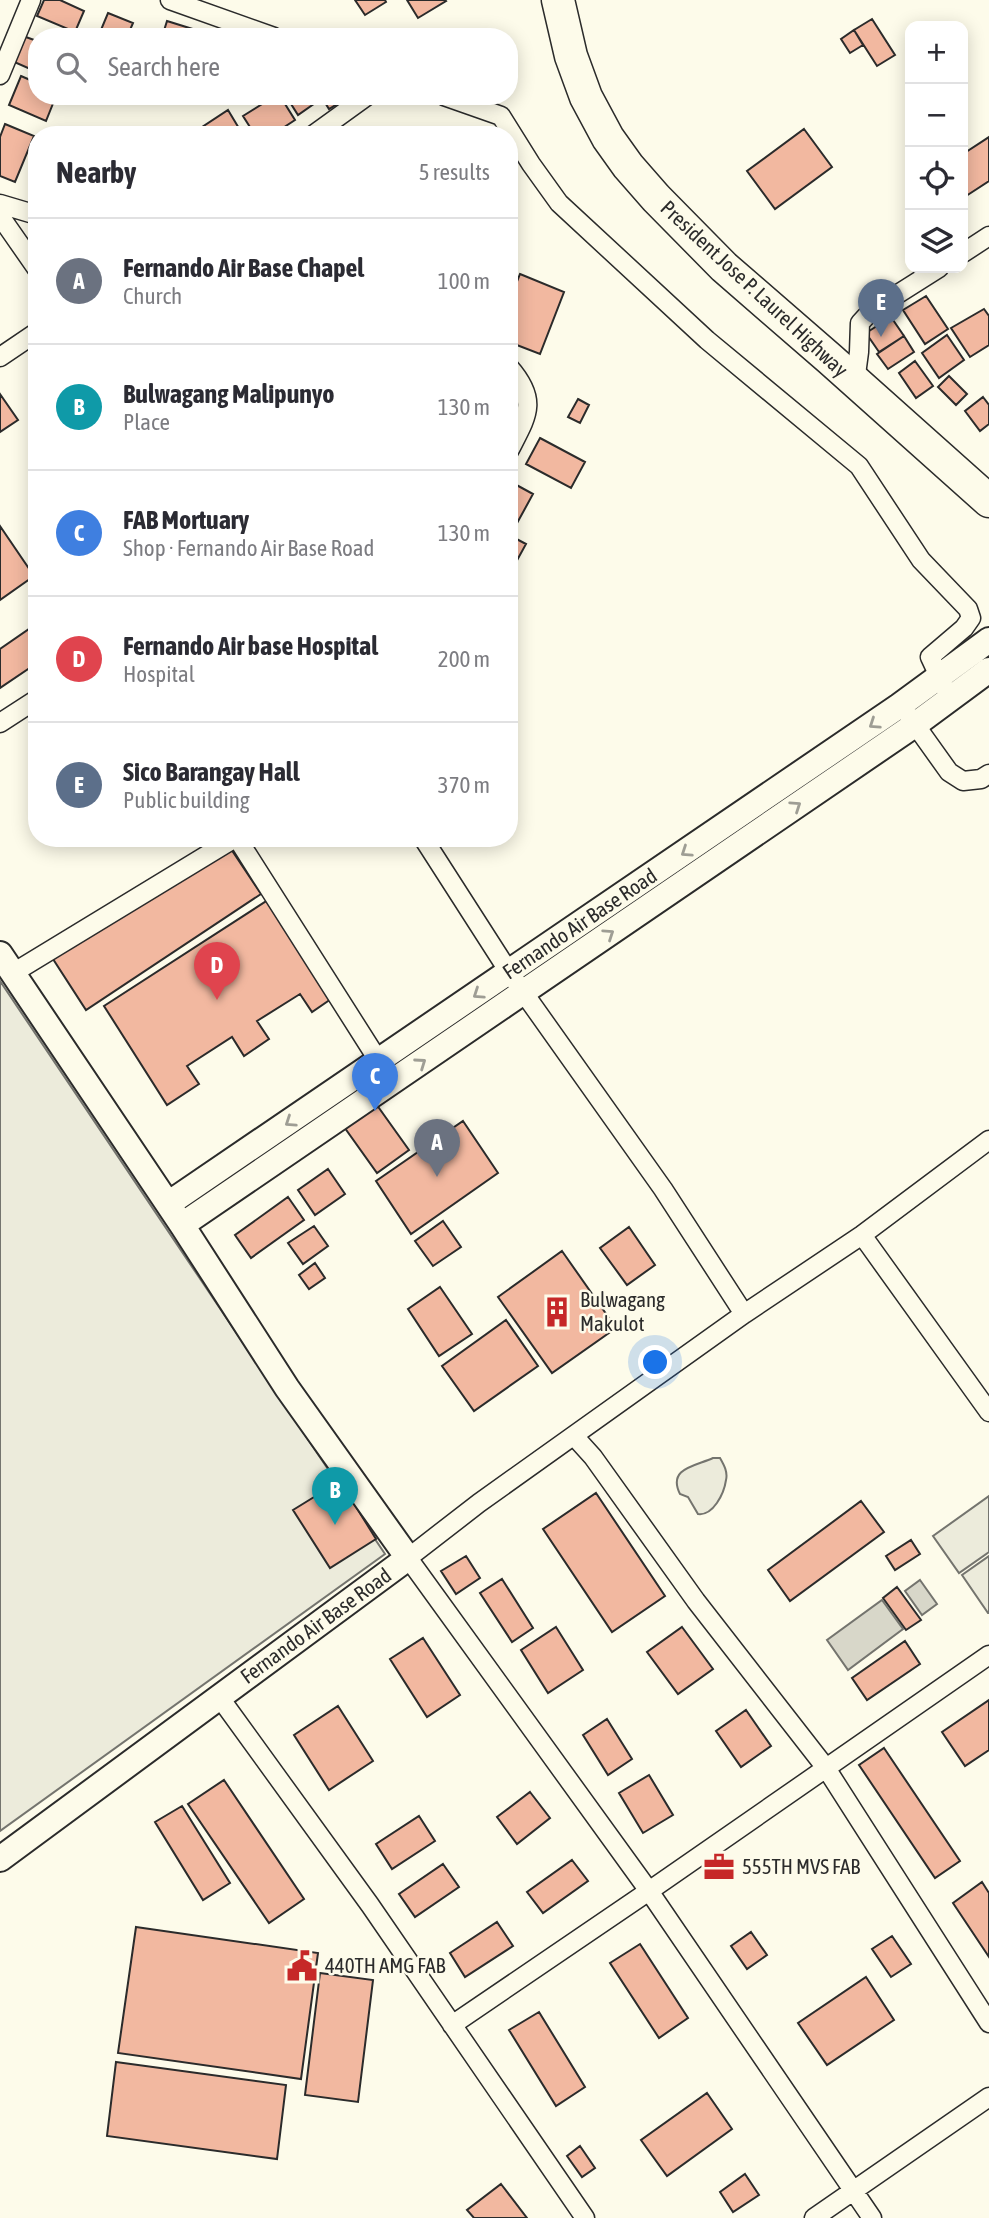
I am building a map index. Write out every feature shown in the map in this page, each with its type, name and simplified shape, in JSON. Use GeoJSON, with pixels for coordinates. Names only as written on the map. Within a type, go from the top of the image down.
{"type":"FeatureCollection","features":[{"type":"Feature","properties":{"kind":"highway","name":"President Jose P. Laurel Highway"},"geometry":{"type":"LineString","coordinates":[[558,0],[571,56],[586,97],[608,138],[628,166],[724,267],[989,501]]}},
{"type":"Feature","properties":{"kind":"street"},"geometry":{"type":"LineString","coordinates":[[0,75],[31,0]]}},
{"type":"Feature","properties":{"kind":"street"},"geometry":{"type":"LineString","coordinates":[[170,0],[249,28]]}},
{"type":"Feature","properties":{"kind":"street"},"geometry":{"type":"LineString","coordinates":[[325,126],[355,105]]}},
{"type":"Feature","properties":{"kind":"street"},"geometry":{"type":"LineString","coordinates":[[470,105],[501,116],[507,126]]}},
{"type":"Feature","properties":{"kind":"street"},"geometry":{"type":"LineString","coordinates":[[518,143],[559,203],[707,340],[859,466],[921,560],[968,609],[971,618],[964,628],[930,657],[945,688]]}},
{"type":"Feature","properties":{"kind":"street"},"geometry":{"type":"LineString","coordinates":[[0,204],[28,212]]}},
{"type":"Feature","properties":{"kind":"street"},"geometry":{"type":"LineString","coordinates":[[0,216],[28,256]]}},
{"type":"Feature","properties":{"kind":"street"},"geometry":{"type":"LineString","coordinates":[[968,250],[989,236]]}},
{"type":"Feature","properties":{"kind":"street"},"geometry":{"type":"LineString","coordinates":[[855,382],[860,324],[871,311],[931,273]]}},
{"type":"Feature","properties":{"kind":"street"},"geometry":{"type":"LineString","coordinates":[[0,356],[28,338]]}},
{"type":"Feature","properties":{"kind":"street"},"geometry":{"type":"LineString","coordinates":[[518,378],[524,386],[528,410],[518,432]]}},
{"type":"Feature","properties":{"kind":"street","name":"Fernando Air Base Road"},"geometry":{"type":"LineString","coordinates":[[240,1170],[393,1082],[523,992],[726,840],[908,715],[984,659]]}},
{"type":"Feature","properties":{"kind":"street"},"geometry":{"type":"LineString","coordinates":[[0,723],[28,705]]}},
{"type":"Feature","properties":{"kind":"street"},"geometry":{"type":"LineString","coordinates":[[908,715],[949,772],[963,781],[981,779],[989,774]]}},
{"type":"Feature","properties":{"kind":"street","name":"Fernando Air Base Road"},"geometry":{"type":"LineString","coordinates":[[175,1215],[240,1170],[378,1062],[509,972],[726,840]]}},
{"type":"Feature","properties":{"kind":"street"},"geometry":{"type":"LineString","coordinates":[[7,964],[220,847]]}},
{"type":"Feature","properties":{"kind":"street"},"geometry":{"type":"LineString","coordinates":[[242,847],[393,1082]]}},
{"type":"Feature","properties":{"kind":"street"},"geometry":{"type":"LineString","coordinates":[[429,847],[509,972],[663,1189],[744,1314]]}},
{"type":"Feature","properties":{"kind":"street","name":"Fernando Air Base Road"},"geometry":{"type":"LineString","coordinates":[[0,1859],[408,1558],[287,1388],[7,964]]}},
{"type":"Feature","properties":{"kind":"street"},"geometry":{"type":"LineString","coordinates":[[872,2218],[649,1891],[408,1558],[479,1503],[744,1314],[862,1236],[989,1140]]}},
{"type":"Feature","properties":{"kind":"street"},"geometry":{"type":"LineString","coordinates":[[862,1236],[989,1412]]}},
{"type":"Feature","properties":{"kind":"street"},"geometry":{"type":"LineString","coordinates":[[574,1436],[593,1457],[696,1601],[826,1768],[989,2023]]}},
{"type":"Feature","properties":{"kind":"street"},"geometry":{"type":"LineString","coordinates":[[452,2025],[989,1655]]}},
{"type":"Feature","properties":{"kind":"street"},"geometry":{"type":"LineString","coordinates":[[219,1698],[370,1905],[585,2218]]}},
{"type":"Feature","properties":{"kind":"street"},"geometry":{"type":"LineString","coordinates":[[814,2218],[989,2097]]}},
{"type":"Feature","properties":{"kind":"shaded area"},"geometry":{"type":"Polygon","coordinates":[[[0,981],[385,1554],[0,1831],[0,981]]]}},
{"type":"Feature","properties":{"kind":"shaded area"},"geometry":{"type":"Polygon","coordinates":[[[720,1458],[724,1466],[725,1486],[713,1508],[698,1514],[688,1497],[680,1494],[677,1479],[685,1469],[720,1458]]]}},
{"type":"Feature","properties":{"kind":"shaded area"},"geometry":{"type":"Polygon","coordinates":[[[989,1496],[989,1552],[959,1573],[933,1536],[989,1496]]]}},
{"type":"Feature","properties":{"kind":"shaded area"},"geometry":{"type":"Polygon","coordinates":[[[989,1556],[989,1613],[988,1613],[962,1575],[989,1556]]]}},
{"type":"Feature","properties":{"kind":"shaded area"},"geometry":{"type":"Polygon","coordinates":[[[920,1580],[937,1604],[922,1615],[905,1591],[920,1580]]]}},
{"type":"Feature","properties":{"kind":"shaded area"},"geometry":{"type":"Polygon","coordinates":[[[882,1600],[903,1629],[848,1670],[827,1640],[882,1600]]]}},
{"type":"Feature","properties":{"kind":"building"},"geometry":{"type":"Polygon","coordinates":[[[44,0],[60,0],[84,11],[77,28],[66,28],[37,16],[44,0]]]}},
{"type":"Feature","properties":{"kind":"building"},"geometry":{"type":"Polygon","coordinates":[[[355,0],[385,0],[386,2],[365,15],[355,0]]]}},
{"type":"Feature","properties":{"kind":"building"},"geometry":{"type":"Polygon","coordinates":[[[407,0],[445,0],[446,1],[418,18],[407,0]]]}},
{"type":"Feature","properties":{"kind":"building"},"geometry":{"type":"Polygon","coordinates":[[[108,13],[133,23],[131,28],[102,28],[108,13]]]}},
{"type":"Feature","properties":{"kind":"building"},"geometry":{"type":"Polygon","coordinates":[[[872,19],[895,55],[877,66],[854,30],[872,19]]]}},
{"type":"Feature","properties":{"kind":"building"},"geometry":{"type":"Polygon","coordinates":[[[167,21],[189,28],[165,28],[167,21]]]}},
{"type":"Feature","properties":{"kind":"building"},"geometry":{"type":"Polygon","coordinates":[[[854,30],[863,45],[850,53],[841,39],[854,30]]]}},
{"type":"Feature","properties":{"kind":"building"},"geometry":{"type":"Polygon","coordinates":[[[23,36],[28,38],[28,68],[12,61],[23,36]]]}},
{"type":"Feature","properties":{"kind":"building"},"geometry":{"type":"Polygon","coordinates":[[[21,76],[28,79],[28,105],[52,105],[46,121],[9,105],[21,76]]]}},
{"type":"Feature","properties":{"kind":"building"},"geometry":{"type":"Polygon","coordinates":[[[261,105],[286,105],[295,120],[286,126],[249,126],[243,116],[261,105]]]}},
{"type":"Feature","properties":{"kind":"building"},"geometry":{"type":"Polygon","coordinates":[[[292,105],[312,105],[298,115],[292,105]]]}},
{"type":"Feature","properties":{"kind":"building"},"geometry":{"type":"Polygon","coordinates":[[[228,110],[238,126],[204,126],[228,110]]]}},
{"type":"Feature","properties":{"kind":"building"},"geometry":{"type":"Polygon","coordinates":[[[5,124],[28,134],[28,151],[15,182],[0,176],[0,137],[5,124]]]}},
{"type":"Feature","properties":{"kind":"building"},"geometry":{"type":"Polygon","coordinates":[[[804,129],[832,167],[775,209],[747,171],[804,129]]]}},
{"type":"Feature","properties":{"kind":"building"},"geometry":{"type":"Polygon","coordinates":[[[989,137],[989,181],[968,195],[968,151],[989,137]]]}},
{"type":"Feature","properties":{"kind":"building"},"geometry":{"type":"Polygon","coordinates":[[[520,274],[564,292],[540,354],[518,345],[520,274]]]}},
{"type":"Feature","properties":{"kind":"building"},"geometry":{"type":"Polygon","coordinates":[[[926,296],[948,329],[925,344],[903,310],[926,296]]]}},
{"type":"Feature","properties":{"kind":"building"},"geometry":{"type":"Polygon","coordinates":[[[984,309],[989,316],[989,345],[970,357],[951,328],[984,309]]]}},
{"type":"Feature","properties":{"kind":"building"},"geometry":{"type":"Polygon","coordinates":[[[891,317],[904,336],[879,352],[866,333],[891,317]]]}},
{"type":"Feature","properties":{"kind":"building"},"geometry":{"type":"Polygon","coordinates":[[[947,335],[964,360],[939,378],[922,353],[947,335]]]}},
{"type":"Feature","properties":{"kind":"building"},"geometry":{"type":"Polygon","coordinates":[[[904,336],[914,352],[888,369],[877,354],[904,336]]]}},
{"type":"Feature","properties":{"kind":"building"},"geometry":{"type":"Polygon","coordinates":[[[915,361],[933,386],[916,398],[899,373],[915,361]]]}},
{"type":"Feature","properties":{"kind":"building"},"geometry":{"type":"Polygon","coordinates":[[[949,376],[967,394],[956,405],[938,387],[949,376]]]}},
{"type":"Feature","properties":{"kind":"building"},"geometry":{"type":"Polygon","coordinates":[[[0,394],[18,420],[0,432],[0,394]]]}},
{"type":"Feature","properties":{"kind":"building"},"geometry":{"type":"Polygon","coordinates":[[[983,397],[989,405],[989,424],[980,431],[965,411],[983,397]]]}},
{"type":"Feature","properties":{"kind":"building"},"geometry":{"type":"Polygon","coordinates":[[[578,399],[589,405],[580,423],[568,417],[578,399]]]}},
{"type":"Feature","properties":{"kind":"building"},"geometry":{"type":"Polygon","coordinates":[[[540,438],[585,462],[571,488],[526,464],[540,438]]]}},
{"type":"Feature","properties":{"kind":"building"},"geometry":{"type":"Polygon","coordinates":[[[518,486],[533,494],[518,521],[518,486]]]}},
{"type":"Feature","properties":{"kind":"building"},"geometry":{"type":"Polygon","coordinates":[[[0,526],[28,567],[28,580],[0,600],[0,526]]]}},
{"type":"Feature","properties":{"kind":"building"},"geometry":{"type":"Polygon","coordinates":[[[518,540],[526,544],[518,559],[518,540]]]}},
{"type":"Feature","properties":{"kind":"building"},"geometry":{"type":"Polygon","coordinates":[[[28,630],[28,669],[0,688],[0,649],[28,630]]]}},
{"type":"Feature","properties":{"kind":"building"},"geometry":{"type":"Polygon","coordinates":[[[221,847],[230,847],[261,894],[86,1010],[53,959],[221,847]]]}},
{"type":"Feature","properties":{"kind":"building"},"geometry":{"type":"Polygon","coordinates":[[[268,900],[331,999],[312,1012],[300,994],[257,1021],[269,1039],[244,1056],[232,1037],[187,1066],[199,1084],[167,1105],[104,1006],[268,900]]]}},
{"type":"Feature","properties":{"kind":"building"},"geometry":{"type":"Polygon","coordinates":[[[374,1101],[409,1150],[377,1173],[342,1124],[374,1101]]]}},
{"type":"Feature","properties":{"kind":"building"},"geometry":{"type":"Polygon","coordinates":[[[463,1121],[498,1173],[411,1234],[376,1181],[463,1121]]]}},
{"type":"Feature","properties":{"kind":"building"},"geometry":{"type":"Polygon","coordinates":[[[328,1169],[345,1194],[315,1215],[298,1190],[328,1169]]]}},
{"type":"Feature","properties":{"kind":"building"},"geometry":{"type":"Polygon","coordinates":[[[288,1197],[304,1220],[251,1258],[235,1235],[288,1197]]]}},
{"type":"Feature","properties":{"kind":"building"},"geometry":{"type":"Polygon","coordinates":[[[443,1221],[461,1247],[433,1266],[415,1241],[443,1221]]]}},
{"type":"Feature","properties":{"kind":"building"},"geometry":{"type":"Polygon","coordinates":[[[314,1226],[328,1246],[303,1264],[288,1243],[314,1226]]]}},
{"type":"Feature","properties":{"kind":"building"},"geometry":{"type":"Polygon","coordinates":[[[629,1227],[655,1265],[627,1285],[600,1248],[629,1227]]]}},
{"type":"Feature","properties":{"kind":"building","name":"Bulwagang Makulot"},"geometry":{"type":"Polygon","coordinates":[[[562,1251],[616,1328],[552,1373],[498,1297],[562,1251]]]}},
{"type":"Feature","properties":{"kind":"building"},"geometry":{"type":"Polygon","coordinates":[[[315,1263],[325,1278],[309,1289],[299,1275],[315,1263]]]}},
{"type":"Feature","properties":{"kind":"building"},"geometry":{"type":"Polygon","coordinates":[[[440,1287],[472,1334],[439,1356],[408,1309],[440,1287]]]}},
{"type":"Feature","properties":{"kind":"building"},"geometry":{"type":"Polygon","coordinates":[[[506,1320],[538,1366],[474,1411],[442,1366],[506,1320]]]}},
{"type":"Feature","properties":{"kind":"building"},"geometry":{"type":"Polygon","coordinates":[[[340,1481],[376,1539],[330,1568],[293,1510],[340,1481]]]}},
{"type":"Feature","properties":{"kind":"building"},"geometry":{"type":"Polygon","coordinates":[[[596,1493],[665,1596],[612,1632],[543,1529],[596,1493]]]}},
{"type":"Feature","properties":{"kind":"building"},"geometry":{"type":"Polygon","coordinates":[[[861,1501],[884,1532],[790,1601],[768,1570],[861,1501]]]}},
{"type":"Feature","properties":{"kind":"building"},"geometry":{"type":"Polygon","coordinates":[[[911,1540],[920,1554],[895,1570],[886,1556],[911,1540]]]}},
{"type":"Feature","properties":{"kind":"building"},"geometry":{"type":"Polygon","coordinates":[[[466,1556],[480,1578],[456,1594],[441,1571],[466,1556]]]}},
{"type":"Feature","properties":{"kind":"building"},"geometry":{"type":"Polygon","coordinates":[[[502,1579],[533,1628],[512,1642],[480,1593],[502,1579]]]}},
{"type":"Feature","properties":{"kind":"building"},"geometry":{"type":"Polygon","coordinates":[[[897,1587],[921,1620],[906,1630],[883,1598],[897,1587]]]}},
{"type":"Feature","properties":{"kind":"building"},"geometry":{"type":"Polygon","coordinates":[[[556,1627],[583,1670],[548,1693],[521,1650],[556,1627]]]}},
{"type":"Feature","properties":{"kind":"building"},"geometry":{"type":"Polygon","coordinates":[[[682,1627],[713,1669],[678,1694],[647,1652],[682,1627]]]}},
{"type":"Feature","properties":{"kind":"building"},"geometry":{"type":"Polygon","coordinates":[[[423,1638],[460,1695],[427,1717],[390,1659],[423,1638]]]}},
{"type":"Feature","properties":{"kind":"building"},"geometry":{"type":"Polygon","coordinates":[[[905,1641],[920,1664],[867,1700],[852,1678],[905,1641]]]}},
{"type":"Feature","properties":{"kind":"building"},"geometry":{"type":"Polygon","coordinates":[[[989,1700],[989,1750],[965,1766],[942,1732],[989,1700]]]}},
{"type":"Feature","properties":{"kind":"building"},"geometry":{"type":"Polygon","coordinates":[[[338,1706],[373,1761],[329,1790],[294,1735],[338,1706]]]}},
{"type":"Feature","properties":{"kind":"building"},"geometry":{"type":"Polygon","coordinates":[[[746,1710],[771,1746],[741,1767],[716,1731],[746,1710]]]}},
{"type":"Feature","properties":{"kind":"building"},"geometry":{"type":"Polygon","coordinates":[[[607,1719],[632,1759],[608,1775],[583,1735],[607,1719]]]}},
{"type":"Feature","properties":{"kind":"building"},"geometry":{"type":"Polygon","coordinates":[[[884,1748],[960,1861],[935,1878],[859,1765],[884,1748]]]}},
{"type":"Feature","properties":{"kind":"building"},"geometry":{"type":"Polygon","coordinates":[[[649,1775],[673,1815],[643,1833],[619,1793],[649,1775]]]}},
{"type":"Feature","properties":{"kind":"building"},"geometry":{"type":"Polygon","coordinates":[[[224,1780],[304,1899],[269,1923],[188,1804],[224,1780]]]}},
{"type":"Feature","properties":{"kind":"building"},"geometry":{"type":"Polygon","coordinates":[[[530,1792],[550,1818],[517,1844],[497,1817],[530,1792]]]}},
{"type":"Feature","properties":{"kind":"building"},"geometry":{"type":"Polygon","coordinates":[[[182,1806],[230,1883],[203,1900],[155,1822],[182,1806]]]}},
{"type":"Feature","properties":{"kind":"building"},"geometry":{"type":"Polygon","coordinates":[[[419,1816],[435,1841],[392,1869],[376,1844],[419,1816]]]}},
{"type":"Feature","properties":{"kind":"building"},"geometry":{"type":"Polygon","coordinates":[[[572,1860],[588,1881],[543,1913],[527,1892],[572,1860]]]}},
{"type":"Feature","properties":{"kind":"building"},"geometry":{"type":"Polygon","coordinates":[[[443,1864],[459,1887],[415,1917],[399,1894],[443,1864]]]}},
{"type":"Feature","properties":{"kind":"building"},"geometry":{"type":"Polygon","coordinates":[[[982,1882],[989,1893],[989,1957],[953,1903],[982,1882]]]}},
{"type":"Feature","properties":{"kind":"building"},"geometry":{"type":"Polygon","coordinates":[[[497,1922],[513,1946],[465,1977],[450,1953],[497,1922]]]}},
{"type":"Feature","properties":{"kind":"building"},"geometry":{"type":"Polygon","coordinates":[[[136,1927],[318,1953],[301,2079],[118,2053],[136,1927]]]}},
{"type":"Feature","properties":{"kind":"building"},"geometry":{"type":"Polygon","coordinates":[[[751,1932],[767,1955],[747,1969],[731,1946],[751,1932]]]}},
{"type":"Feature","properties":{"kind":"building"},"geometry":{"type":"Polygon","coordinates":[[[892,1936],[911,1964],[891,1977],[872,1949],[892,1936]]]}},
{"type":"Feature","properties":{"kind":"building"},"geometry":{"type":"Polygon","coordinates":[[[640,1944],[688,2018],[659,2038],[610,1963],[640,1944]]]}},
{"type":"Feature","properties":{"kind":"building"},"geometry":{"type":"Polygon","coordinates":[[[320,1973],[373,1980],[358,2102],[305,2095],[320,1973]]]}},
{"type":"Feature","properties":{"kind":"building"},"geometry":{"type":"Polygon","coordinates":[[[866,1977],[894,2020],[827,2065],[798,2023],[866,1977]]]}},
{"type":"Feature","properties":{"kind":"building"},"geometry":{"type":"Polygon","coordinates":[[[539,2012],[585,2087],[556,2106],[509,2030],[539,2012]]]}},
{"type":"Feature","properties":{"kind":"building"},"geometry":{"type":"Polygon","coordinates":[[[116,2062],[286,2085],[277,2159],[107,2136],[116,2062]]]}},
{"type":"Feature","properties":{"kind":"building"},"geometry":{"type":"Polygon","coordinates":[[[707,2093],[732,2129],[667,2176],[641,2140],[707,2093]]]}},
{"type":"Feature","properties":{"kind":"building"},"geometry":{"type":"Polygon","coordinates":[[[580,2146],[595,2168],[582,2177],[567,2156],[580,2146]]]}},
{"type":"Feature","properties":{"kind":"building"},"geometry":{"type":"Polygon","coordinates":[[[745,2174],[759,2195],[733,2212],[720,2192],[745,2174]]]}},
{"type":"Feature","properties":{"kind":"building"},"geometry":{"type":"Polygon","coordinates":[[[501,2184],[527,2218],[474,2218],[467,2210],[501,2184]]]}},
{"type":"Feature","properties":{"kind":"place","name":"Sico Barangay Hall"},"geometry":{"type":"Point","coordinates":[881,337]}},
{"type":"Feature","properties":{"kind":"place","name":"Fernando Air base Hospital"},"geometry":{"type":"Point","coordinates":[217,1000]}},
{"type":"Feature","properties":{"kind":"place","name":"FAB Mortuary"},"geometry":{"type":"Point","coordinates":[375,1111]}},
{"type":"Feature","properties":{"kind":"place","name":"Fernando Air Base Chapel"},"geometry":{"type":"Point","coordinates":[437,1177]}},
{"type":"Feature","properties":{"kind":"place","name":"Bulwagang Makulot"},"geometry":{"type":"Point","coordinates":[557,1312]}},
{"type":"Feature","properties":{"kind":"place","name":"Bulwagang Malipunyo"},"geometry":{"type":"Point","coordinates":[335,1525]}},
{"type":"Feature","properties":{"kind":"place","name":"555TH MVS FAB"},"geometry":{"type":"Point","coordinates":[719,1867]}},
{"type":"Feature","properties":{"kind":"place","name":"440TH AMG FAB"},"geometry":{"type":"Point","coordinates":[302,1966]}}]}
